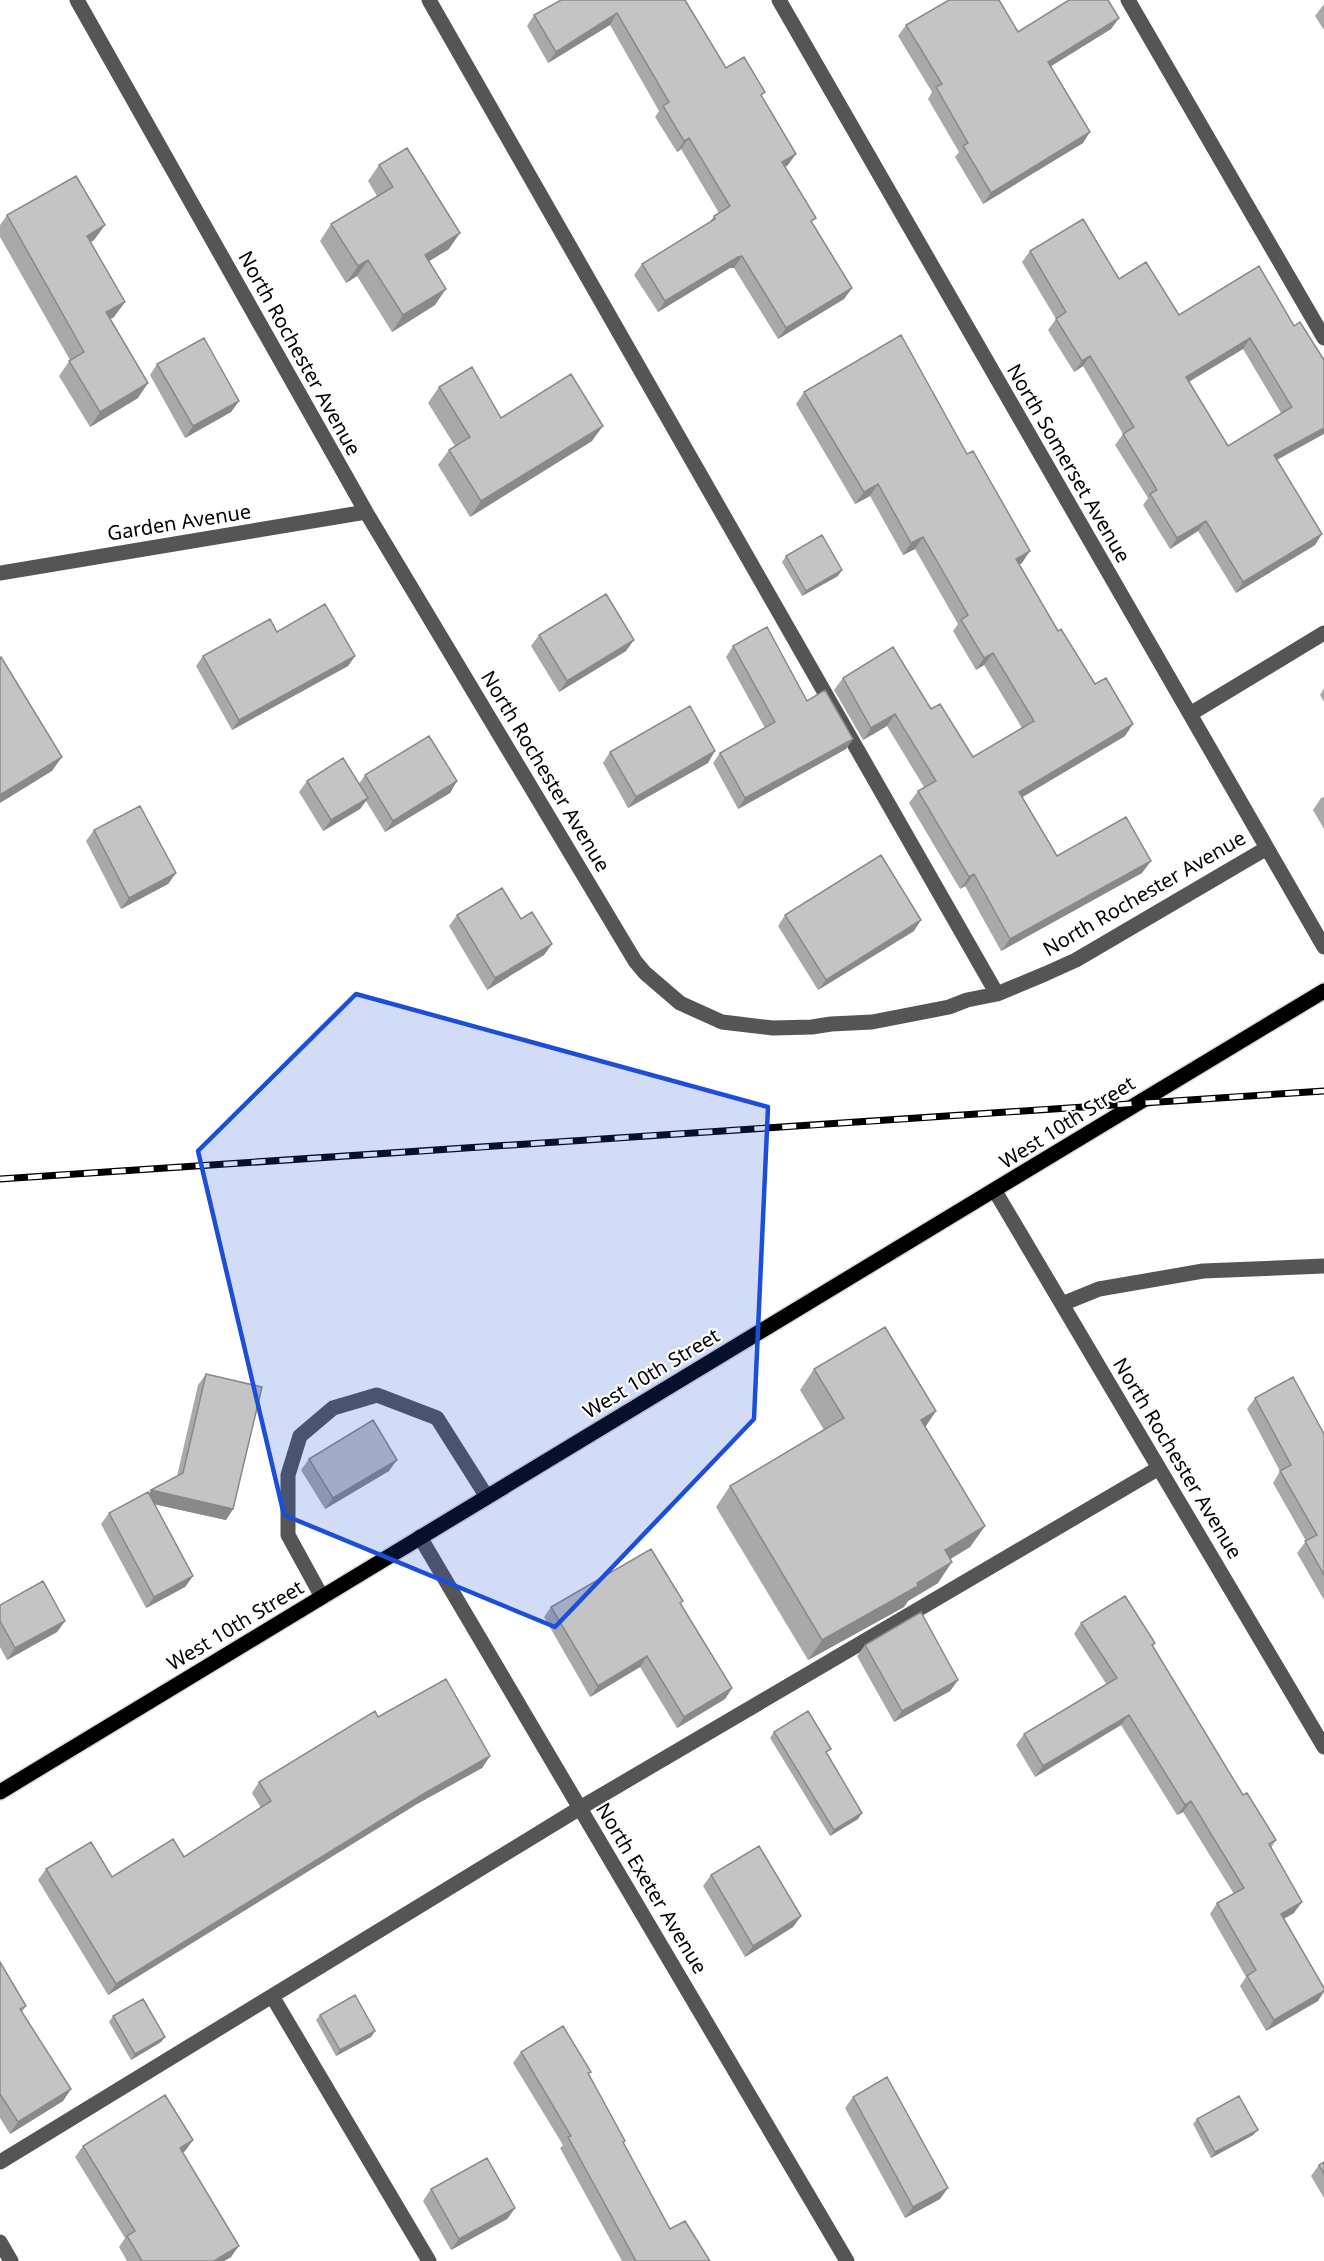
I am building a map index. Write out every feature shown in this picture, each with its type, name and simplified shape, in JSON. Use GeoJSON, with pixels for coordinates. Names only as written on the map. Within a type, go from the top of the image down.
{"type":"FeatureCollection","features":[{"type":"Feature","properties":{"kind":"main road","name":"West 10th Street"},"geometry":{"type":"LineString","coordinates":[[0,1792],[834,1285],[995,1191],[1324,991]]}},
{"type":"Feature","properties":{"kind":"street","name":"North Rochester Avenue"},"geometry":{"type":"LineString","coordinates":[[77,0],[366,512],[635,961],[645,973],[680,1003],[722,1022],[773,1028],[872,1022],[949,1007],[997,994],[1076,960],[1267,848]]}},
{"type":"Feature","properties":{"kind":"street"},"geometry":{"type":"LineString","coordinates":[[429,0],[997,994]]}},
{"type":"Feature","properties":{"kind":"street","name":"North Somerset Avenue"},"geometry":{"type":"LineString","coordinates":[[778,0],[1324,947]]}},
{"type":"Feature","properties":{"kind":"street"},"geometry":{"type":"LineString","coordinates":[[1128,0],[1324,338]]}},
{"type":"Feature","properties":{"kind":"street","name":"Garden Avenue"},"geometry":{"type":"LineString","coordinates":[[0,573],[366,512]]}},
{"type":"Feature","properties":{"kind":"street"},"geometry":{"type":"LineString","coordinates":[[1190,714],[1324,633]]}},
{"type":"Feature","properties":{"kind":"street","name":"North Rochester Avenue"},"geometry":{"type":"LineString","coordinates":[[995,1191],[1324,1747]]}},
{"type":"Feature","properties":{"kind":"street"},"geometry":{"type":"LineString","coordinates":[[1062,1304],[1099,1289],[1203,1271],[1324,1266]]}},
{"type":"Feature","properties":{"kind":"street"},"geometry":{"type":"LineString","coordinates":[[322,1597],[288,1535],[288,1475],[300,1436],[333,1408],[377,1395],[437,1418],[487,1497]]}},
{"type":"Feature","properties":{"kind":"street"},"geometry":{"type":"LineString","coordinates":[[0,2162],[580,1808],[1159,1468]]}},
{"type":"Feature","properties":{"kind":"street","name":"North Exeter Avenue"},"geometry":{"type":"LineString","coordinates":[[420,1537],[847,2261]]}},
{"type":"Feature","properties":{"kind":"street"},"geometry":{"type":"LineString","coordinates":[[272,1996],[429,2261]]}},
{"type":"Feature","properties":{"kind":"street"},"geometry":{"type":"LineString","coordinates":[[0,2242],[11,2261]]}},
{"type":"Feature","properties":{"kind":"highlighted area"},"geometry":{"type":"Polygon","coordinates":[[[356,994],[768,1107],[754,1419],[555,1627],[284,1515],[198,1151],[356,994]]]}},
{"type":"Feature","properties":{"kind":"building"},"geometry":{"type":"Polygon","coordinates":[[[561,0],[685,0],[726,68],[744,57],[765,92],[761,95],[796,154],[782,162],[816,218],[811,221],[852,288],[786,328],[742,256],[665,301],[642,264],[715,219],[714,216],[730,206],[689,138],[684,141],[663,106],[669,102],[617,13],[556,52],[534,15],[561,0]]]}},
{"type":"Feature","properties":{"kind":"building"},"geometry":{"type":"Polygon","coordinates":[[[949,0],[999,0],[1018,32],[1069,0],[1108,0],[1119,18],[1048,62],[1090,132],[991,193],[963,146],[968,143],[936,87],[942,84],[906,25],[949,0]]]}},
{"type":"Feature","properties":{"kind":"building"},"geometry":{"type":"Polygon","coordinates":[[[407,148],[460,233],[425,255],[446,289],[403,315],[368,260],[358,266],[331,224],[393,187],[379,165],[407,148]]]}},
{"type":"Feature","properties":{"kind":"building"},"geometry":{"type":"Polygon","coordinates":[[[76,176],[105,225],[87,236],[125,302],[106,312],[148,383],[100,412],[69,361],[84,352],[7,215],[76,176]]]}},
{"type":"Feature","properties":{"kind":"building"},"geometry":{"type":"Polygon","coordinates":[[[1083,219],[1119,279],[1146,262],[1179,315],[1259,266],[1294,326],[1300,322],[1324,360],[1324,428],[1274,455],[1322,534],[1243,582],[1206,521],[1177,538],[1150,494],[1157,490],[1123,434],[1134,427],[1090,356],[1082,361],[1056,319],[1066,312],[1030,251],[1083,219]],[[1250,338],[1186,377],[1228,446],[1292,407],[1250,338]]]}},
{"type":"Feature","properties":{"kind":"building"},"geometry":{"type":"Polygon","coordinates":[[[901,335],[967,454],[973,451],[1030,551],[1016,559],[1058,631],[1061,629],[1095,684],[1106,678],[1133,724],[1019,792],[1057,856],[1126,817],[1151,861],[1010,939],[974,874],[969,877],[918,791],[936,781],[895,714],[871,728],[843,678],[893,647],[931,709],[940,704],[973,757],[1034,721],[993,653],[984,658],[961,620],[968,615],[923,537],[911,543],[878,484],[864,492],[804,392],[901,335]]]}},
{"type":"Feature","properties":{"kind":"building"},"geometry":{"type":"Polygon","coordinates":[[[204,338],[239,401],[193,426],[157,364],[204,338]]]}},
{"type":"Feature","properties":{"kind":"building"},"geometry":{"type":"Polygon","coordinates":[[[472,367],[501,418],[571,374],[603,426],[481,501],[449,450],[470,437],[439,387],[472,367]]]}},
{"type":"Feature","properties":{"kind":"building"},"geometry":{"type":"Polygon","coordinates":[[[822,535],[842,570],[806,591],[786,556],[822,535]]]}},
{"type":"Feature","properties":{"kind":"building"},"geometry":{"type":"Polygon","coordinates":[[[606,594],[634,640],[567,681],[539,635],[606,594]]]}},
{"type":"Feature","properties":{"kind":"building"},"geometry":{"type":"Polygon","coordinates":[[[325,604],[355,656],[239,720],[203,656],[270,619],[277,632],[325,604]]]}},
{"type":"Feature","properties":{"kind":"building"},"geometry":{"type":"Polygon","coordinates":[[[767,627],[807,701],[825,690],[853,739],[745,798],[720,753],[775,722],[733,646],[767,627]]]}},
{"type":"Feature","properties":{"kind":"building"},"geometry":{"type":"Polygon","coordinates":[[[0,658],[62,757],[0,795],[0,658]]]}},
{"type":"Feature","properties":{"kind":"building"},"geometry":{"type":"Polygon","coordinates":[[[690,706],[715,751],[636,797],[610,752],[690,706]]]}},
{"type":"Feature","properties":{"kind":"building"},"geometry":{"type":"Polygon","coordinates":[[[429,736],[457,781],[393,821],[365,775],[429,736]]]}},
{"type":"Feature","properties":{"kind":"building"},"geometry":{"type":"Polygon","coordinates":[[[343,758],[368,798],[331,820],[307,781],[343,758]]]}},
{"type":"Feature","properties":{"kind":"building"},"geometry":{"type":"Polygon","coordinates":[[[140,806],[176,873],[129,898],[94,830],[140,806]]]}},
{"type":"Feature","properties":{"kind":"building"},"geometry":{"type":"Polygon","coordinates":[[[881,855],[921,920],[826,980],[785,915],[881,855]]]}},
{"type":"Feature","properties":{"kind":"building"},"geometry":{"type":"Polygon","coordinates":[[[502,888],[521,919],[532,912],[552,944],[495,978],[457,915],[502,888]]]}},
{"type":"Feature","properties":{"kind":"building"},"geometry":{"type":"Polygon","coordinates":[[[885,1327],[936,1411],[921,1420],[985,1526],[945,1550],[952,1562],[917,1583],[918,1586],[822,1640],[730,1486],[844,1418],[814,1369],[885,1327]]]}},
{"type":"Feature","properties":{"kind":"building"},"geometry":{"type":"Polygon","coordinates":[[[206,1374],[262,1387],[233,1509],[151,1490],[183,1473],[206,1374]]]}},
{"type":"Feature","properties":{"kind":"building"},"geometry":{"type":"Polygon","coordinates":[[[1293,1377],[1324,1434],[1324,1575],[1305,1541],[1317,1535],[1280,1471],[1291,1465],[1255,1398],[1293,1377]]]}},
{"type":"Feature","properties":{"kind":"building"},"geometry":{"type":"Polygon","coordinates":[[[373,1420],[397,1460],[333,1498],[309,1459],[373,1420]]]}},
{"type":"Feature","properties":{"kind":"building"},"geometry":{"type":"Polygon","coordinates":[[[148,1492],[193,1576],[154,1597],[109,1513],[148,1492]]]}},
{"type":"Feature","properties":{"kind":"building"},"geometry":{"type":"Polygon","coordinates":[[[651,1549],[683,1601],[680,1603],[732,1688],[684,1717],[647,1656],[598,1686],[551,1607],[651,1549]]]}},
{"type":"Feature","properties":{"kind":"building"},"geometry":{"type":"Polygon","coordinates":[[[43,1581],[65,1621],[15,1648],[0,1621],[0,1605],[43,1581]]]}},
{"type":"Feature","properties":{"kind":"building"},"geometry":{"type":"Polygon","coordinates":[[[1125,1596],[1155,1643],[1152,1645],[1243,1795],[1247,1793],[1276,1840],[1269,1844],[1302,1902],[1281,1914],[1324,1991],[1274,2020],[1247,1976],[1256,1970],[1217,1903],[1244,1888],[1191,1801],[1185,1805],[1129,1715],[1043,1766],[1024,1734],[1117,1678],[1081,1623],[1125,1596]]]}},
{"type":"Feature","properties":{"kind":"building"},"geometry":{"type":"Polygon","coordinates":[[[921,1612],[958,1680],[902,1711],[865,1645],[921,1612]]]}},
{"type":"Feature","properties":{"kind":"building"},"geometry":{"type":"Polygon","coordinates":[[[446,1679],[490,1756],[425,1793],[116,1984],[46,1869],[91,1842],[112,1877],[173,1839],[184,1857],[271,1801],[259,1782],[375,1711],[378,1717],[446,1679]]]}},
{"type":"Feature","properties":{"kind":"building"},"geometry":{"type":"Polygon","coordinates":[[[808,1711],[831,1749],[826,1752],[862,1813],[834,1830],[774,1732],[808,1711]]]}},
{"type":"Feature","properties":{"kind":"building"},"geometry":{"type":"Polygon","coordinates":[[[759,1846],[801,1916],[753,1946],[711,1875],[759,1846]]]}},
{"type":"Feature","properties":{"kind":"building"},"geometry":{"type":"Polygon","coordinates":[[[0,1962],[26,2006],[20,2009],[71,2089],[18,2122],[0,2094],[0,1962]]]}},
{"type":"Feature","properties":{"kind":"building"},"geometry":{"type":"Polygon","coordinates":[[[355,1995],[375,2031],[340,2050],[320,2015],[355,1995]]]}},
{"type":"Feature","properties":{"kind":"building"},"geometry":{"type":"Polygon","coordinates":[[[143,1999],[165,2037],[135,2054],[113,2016],[143,1999]]]}},
{"type":"Feature","properties":{"kind":"building"},"geometry":{"type":"Polygon","coordinates":[[[563,2026],[591,2072],[588,2073],[670,2229],[685,2221],[710,2261],[636,2261],[568,2137],[571,2136],[521,2052],[563,2026]]]}},
{"type":"Feature","properties":{"kind":"building"},"geometry":{"type":"Polygon","coordinates":[[[887,2077],[948,2188],[913,2207],[853,2097],[887,2077]]]}},
{"type":"Feature","properties":{"kind":"building"},"geometry":{"type":"Polygon","coordinates":[[[165,2095],[193,2140],[180,2148],[239,2246],[214,2261],[142,2261],[127,2236],[135,2231],[83,2146],[165,2095]]]}},
{"type":"Feature","properties":{"kind":"building"},"geometry":{"type":"Polygon","coordinates":[[[1239,2096],[1258,2130],[1215,2152],[1197,2119],[1239,2096]]]}},
{"type":"Feature","properties":{"kind":"building"},"geometry":{"type":"Polygon","coordinates":[[[487,2158],[515,2208],[459,2239],[431,2189],[487,2158]]]}},
{"type":"Feature","properties":{"kind":"building"},"geometry":{"type":"Polygon","coordinates":[[[1324,2162],[1324,2174],[1319,2165],[1324,2162]]]}},
{"type":"Feature","properties":{"kind":"railway"},"geometry":{"type":"LineString","coordinates":[[0,1179],[1324,1091]]}}]}
